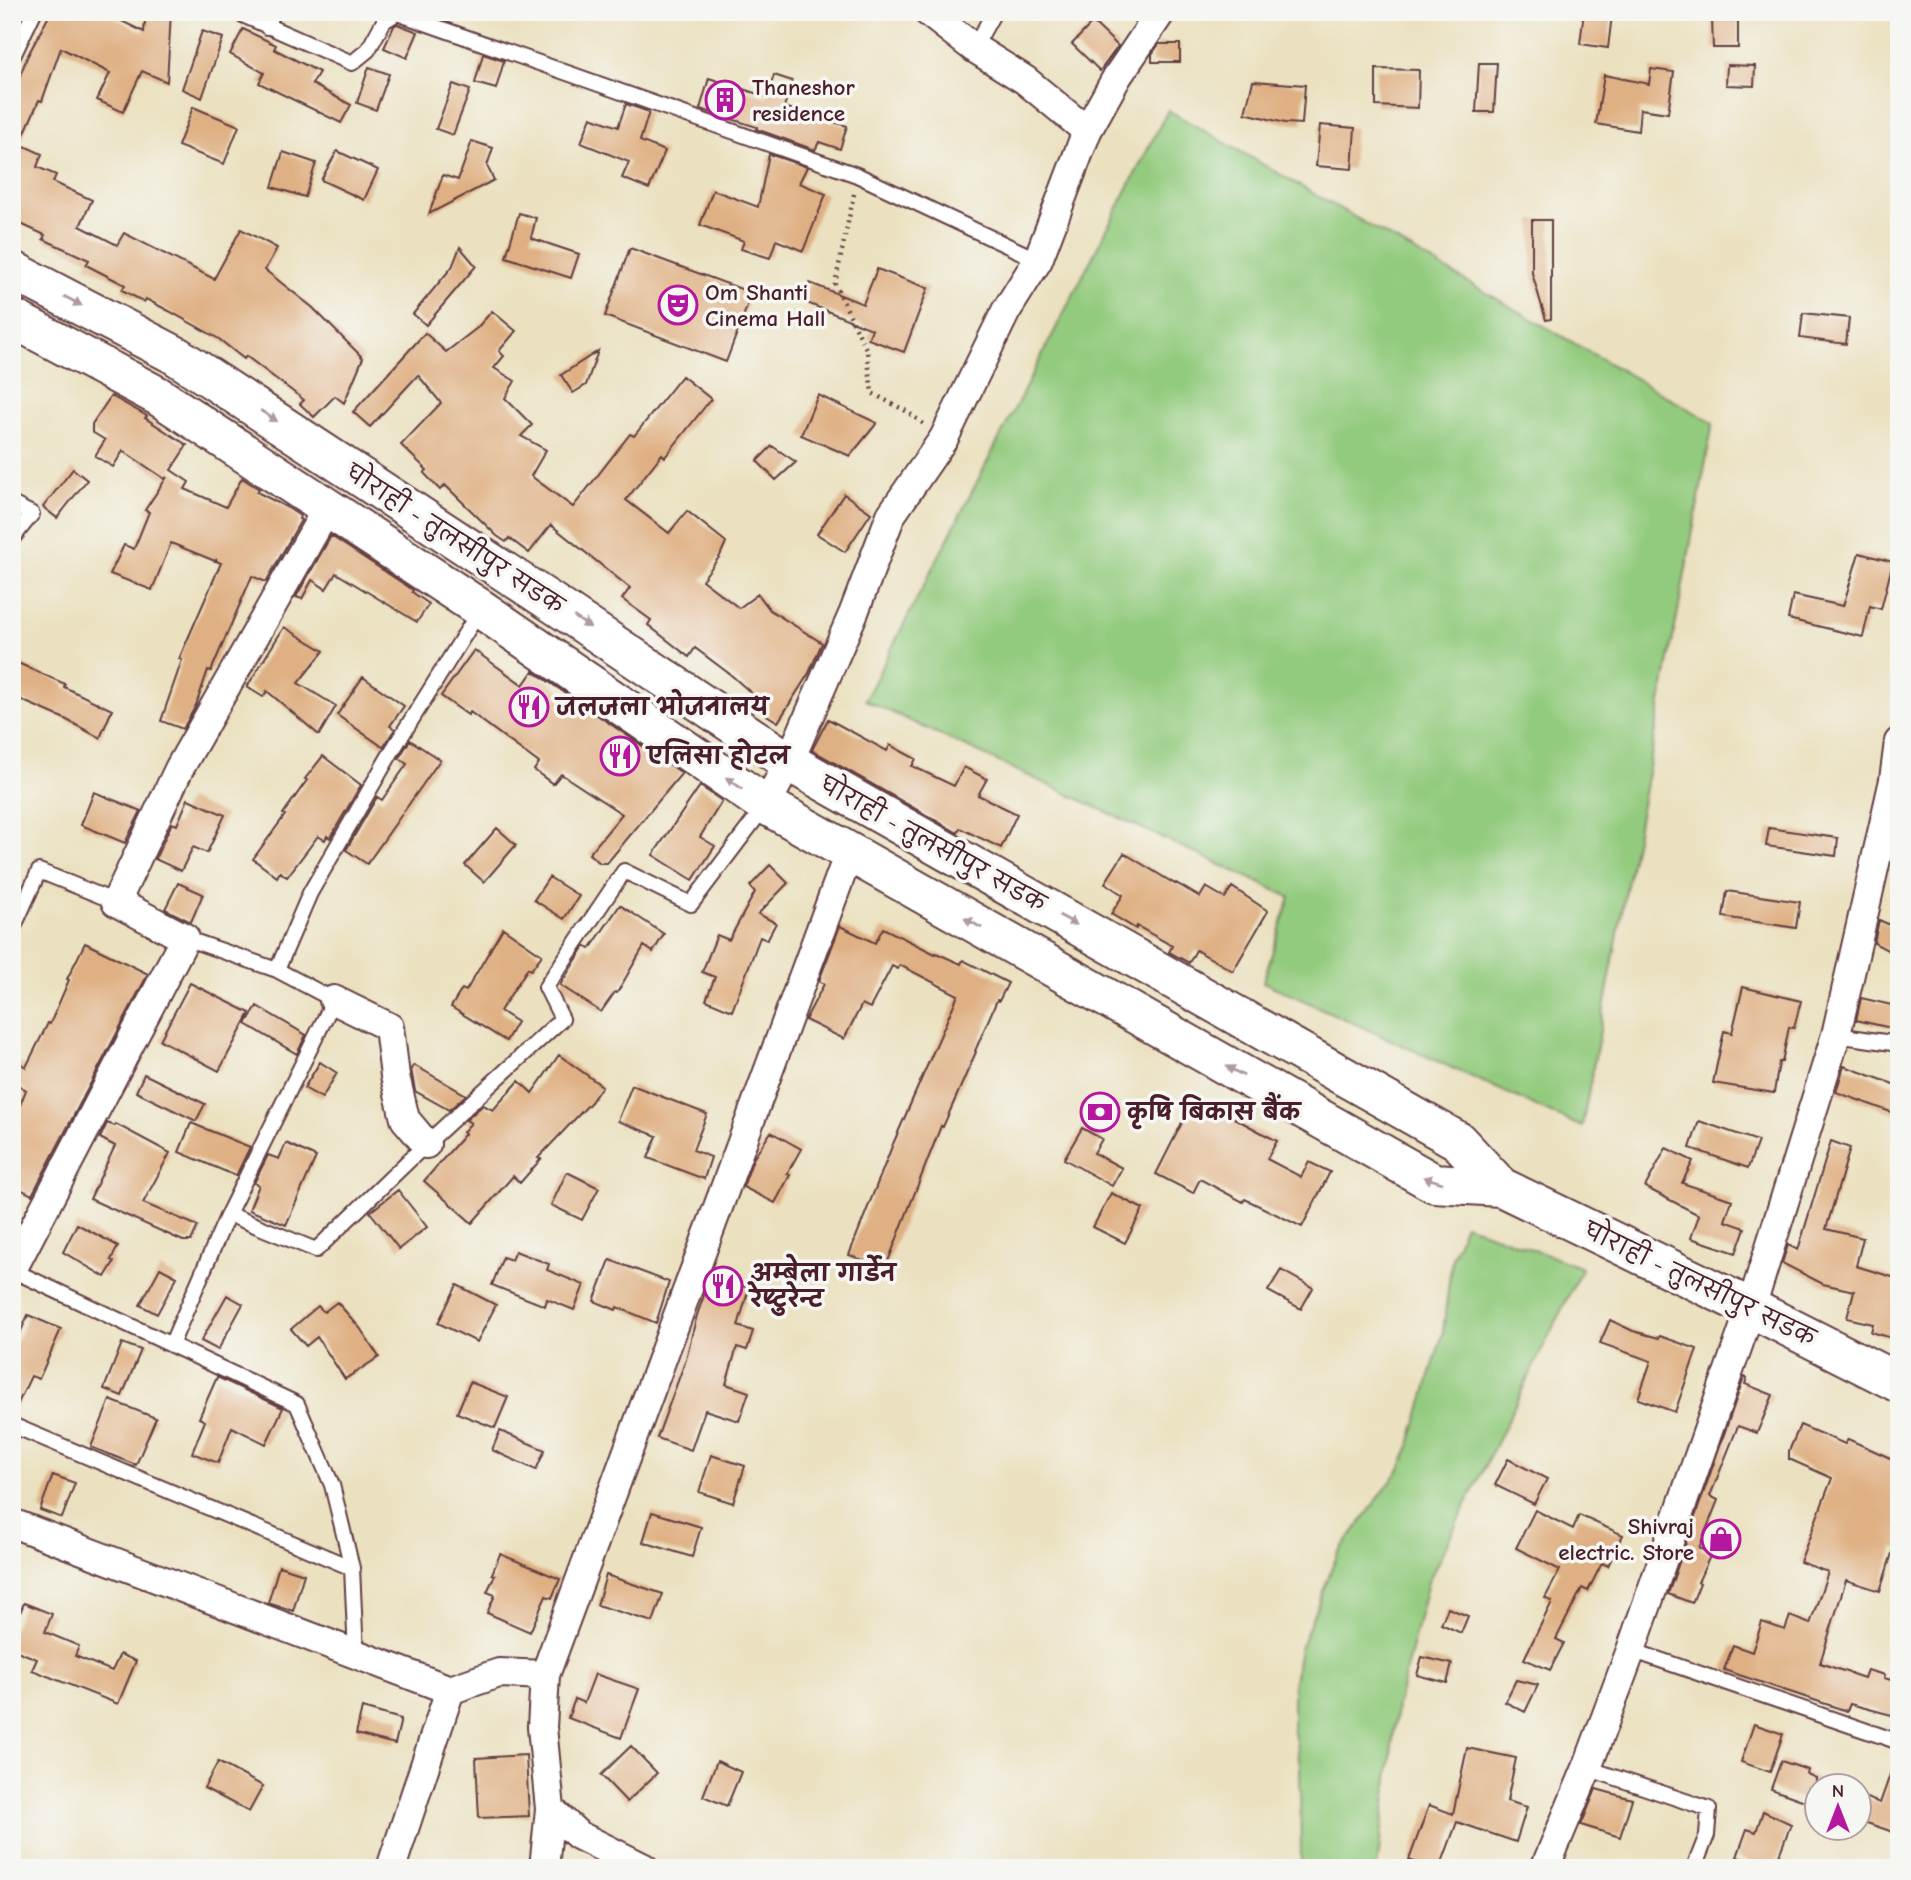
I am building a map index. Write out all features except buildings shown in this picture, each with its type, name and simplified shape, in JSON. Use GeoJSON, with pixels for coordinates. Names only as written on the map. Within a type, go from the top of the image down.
{"type":"FeatureCollection","features":[{"type":"Feature","properties":{"kind":"main road","name":"घोराही - तुलसीपुर सडक"},"geometry":{"type":"LineString","coordinates":[[12,270],[175,355],[789,762],[1458,1141],[1501,1187],[1899,1382]]}},
{"type":"Feature","properties":{"kind":"main road","name":"घोराही - तुलसीपुर सडक"},"geometry":{"type":"LineString","coordinates":[[12,318],[158,396],[481,609],[766,805],[1434,1183],[1501,1187]]}},
{"type":"Feature","properties":{"kind":"street"},"geometry":{"type":"LineString","coordinates":[[928,12],[974,48],[1025,80],[1087,131]]}},
{"type":"Feature","properties":{"kind":"street"},"geometry":{"type":"LineString","coordinates":[[766,805],[789,762],[854,612],[891,515],[944,438],[1006,311],[1038,260],[1087,131],[1117,77],[1161,12]]}},
{"type":"Feature","properties":{"kind":"street"},"geometry":{"type":"LineString","coordinates":[[12,1270],[185,938],[116,902],[179,769],[328,507]]}},
{"type":"Feature","properties":{"kind":"street"},"geometry":{"type":"LineString","coordinates":[[1545,1868],[1587,1768],[1631,1650],[1751,1308],[1836,1035],[1894,780],[1899,742]]}},
{"type":"Feature","properties":{"kind":"street"},"geometry":{"type":"LineString","coordinates":[[544,1868],[550,1809],[542,1727],[545,1675],[849,853]]}},
{"type":"Feature","properties":{"kind":"street"},"geometry":{"type":"LineString","coordinates":[[334,1000],[389,1027],[395,1076],[405,1119],[426,1144]]}},
{"type":"Feature","properties":{"kind":"street"},"geometry":{"type":"LineString","coordinates":[[12,1523],[450,1690],[499,1673],[545,1675]]}},
{"type":"Feature","properties":{"kind":"street"},"geometry":{"type":"LineString","coordinates":[[391,1868],[450,1690]]}},
{"type":"Feature","properties":{"kind":"street"},"geometry":{"type":"LineString","coordinates":[[550,1809],[578,1835],[644,1868]]}},
{"type":"Feature","properties":{"kind":"lane"},"geometry":{"type":"LineString","coordinates":[[12,58],[34,12]]}},
{"type":"Feature","properties":{"kind":"lane"},"geometry":{"type":"LineString","coordinates":[[236,12],[352,63],[368,50],[384,21],[397,13],[857,176],[1038,260]]}},
{"type":"Feature","properties":{"kind":"lane"},"geometry":{"type":"LineString","coordinates":[[267,27],[273,12]]}},
{"type":"Feature","properties":{"kind":"lane"},"geometry":{"type":"LineString","coordinates":[[974,48],[994,12]]}},
{"type":"Feature","properties":{"kind":"lane"},"geometry":{"type":"LineString","coordinates":[[12,504],[32,514],[12,539]]}},
{"type":"Feature","properties":{"kind":"lane"},"geometry":{"type":"LineString","coordinates":[[277,970],[310,893],[392,751],[481,609]]}},
{"type":"Feature","properties":{"kind":"lane"},"geometry":{"type":"LineString","coordinates":[[228,1214],[316,1250],[562,1019],[546,987],[624,871],[691,904],[766,805]]}},
{"type":"Feature","properties":{"kind":"lane"},"geometry":{"type":"LineString","coordinates":[[12,931],[38,871],[116,902]]}},
{"type":"Feature","properties":{"kind":"lane"},"geometry":{"type":"LineString","coordinates":[[171,1345],[228,1214],[334,1000],[277,970],[185,938]]}},
{"type":"Feature","properties":{"kind":"lane"},"geometry":{"type":"LineString","coordinates":[[1836,1035],[1899,1044]]}},
{"type":"Feature","properties":{"kind":"lane"},"geometry":{"type":"LineString","coordinates":[[12,1270],[297,1404],[332,1485],[352,1568],[356,1654]]}},
{"type":"Feature","properties":{"kind":"lane"},"geometry":{"type":"LineString","coordinates":[[12,1425],[352,1568]]}},
{"type":"Feature","properties":{"kind":"lane"},"geometry":{"type":"LineString","coordinates":[[1631,1650],[1899,1742]]}},
{"type":"Feature","properties":{"kind":"lane"},"geometry":{"type":"LineString","coordinates":[[1587,1768],[1709,1809],[1707,1835],[1695,1868]]}},
{"type":"Feature","properties":{"kind":"path"},"geometry":{"type":"LineString","coordinates":[[857,176],[850,223],[835,284],[867,351],[872,393],[906,411],[944,438]]}},
{"type":"Feature","properties":{"kind":"green space"},"geometry":{"type":"Polygon","coordinates":[[[1168,110],[1713,423],[1582,1127],[1263,982],[1290,897],[865,700],[1168,110]]]}},
{"type":"Feature","properties":{"kind":"green space"},"geometry":{"type":"Polygon","coordinates":[[[1465,1224],[1582,1268],[1428,1582],[1397,1706],[1377,1868],[1301,1868],[1300,1765],[1293,1727],[1293,1687],[1300,1649],[1338,1553],[1400,1469],[1408,1451],[1443,1332],[1452,1257],[1465,1224]]]}},
{"type":"Feature","properties":{"kind":"place","name":"Thaneshor residence"},"geometry":{"type":"Point","coordinates":[725,100]}},
{"type":"Feature","properties":{"kind":"place","name":"Om Shanti Cinema Hall"},"geometry":{"type":"Point","coordinates":[678,305]}},
{"type":"Feature","properties":{"kind":"place","name":"जलजला भोजनालय"},"geometry":{"type":"Point","coordinates":[529,707]}},
{"type":"Feature","properties":{"kind":"place","name":"एलिसा होटल"},"geometry":{"type":"Point","coordinates":[620,756]}},
{"type":"Feature","properties":{"kind":"place","name":"कृषि बिकास बैंक"},"geometry":{"type":"Point","coordinates":[1100,1112]}},
{"type":"Feature","properties":{"kind":"place","name":"अम्ब्रेला गार्डेन रेष्टुरेन्ट"},"geometry":{"type":"Point","coordinates":[723,1286]}},
{"type":"Feature","properties":{"kind":"place","name":"Shivraj electric. Store"},"geometry":{"type":"Point","coordinates":[1721,1539]}}]}
